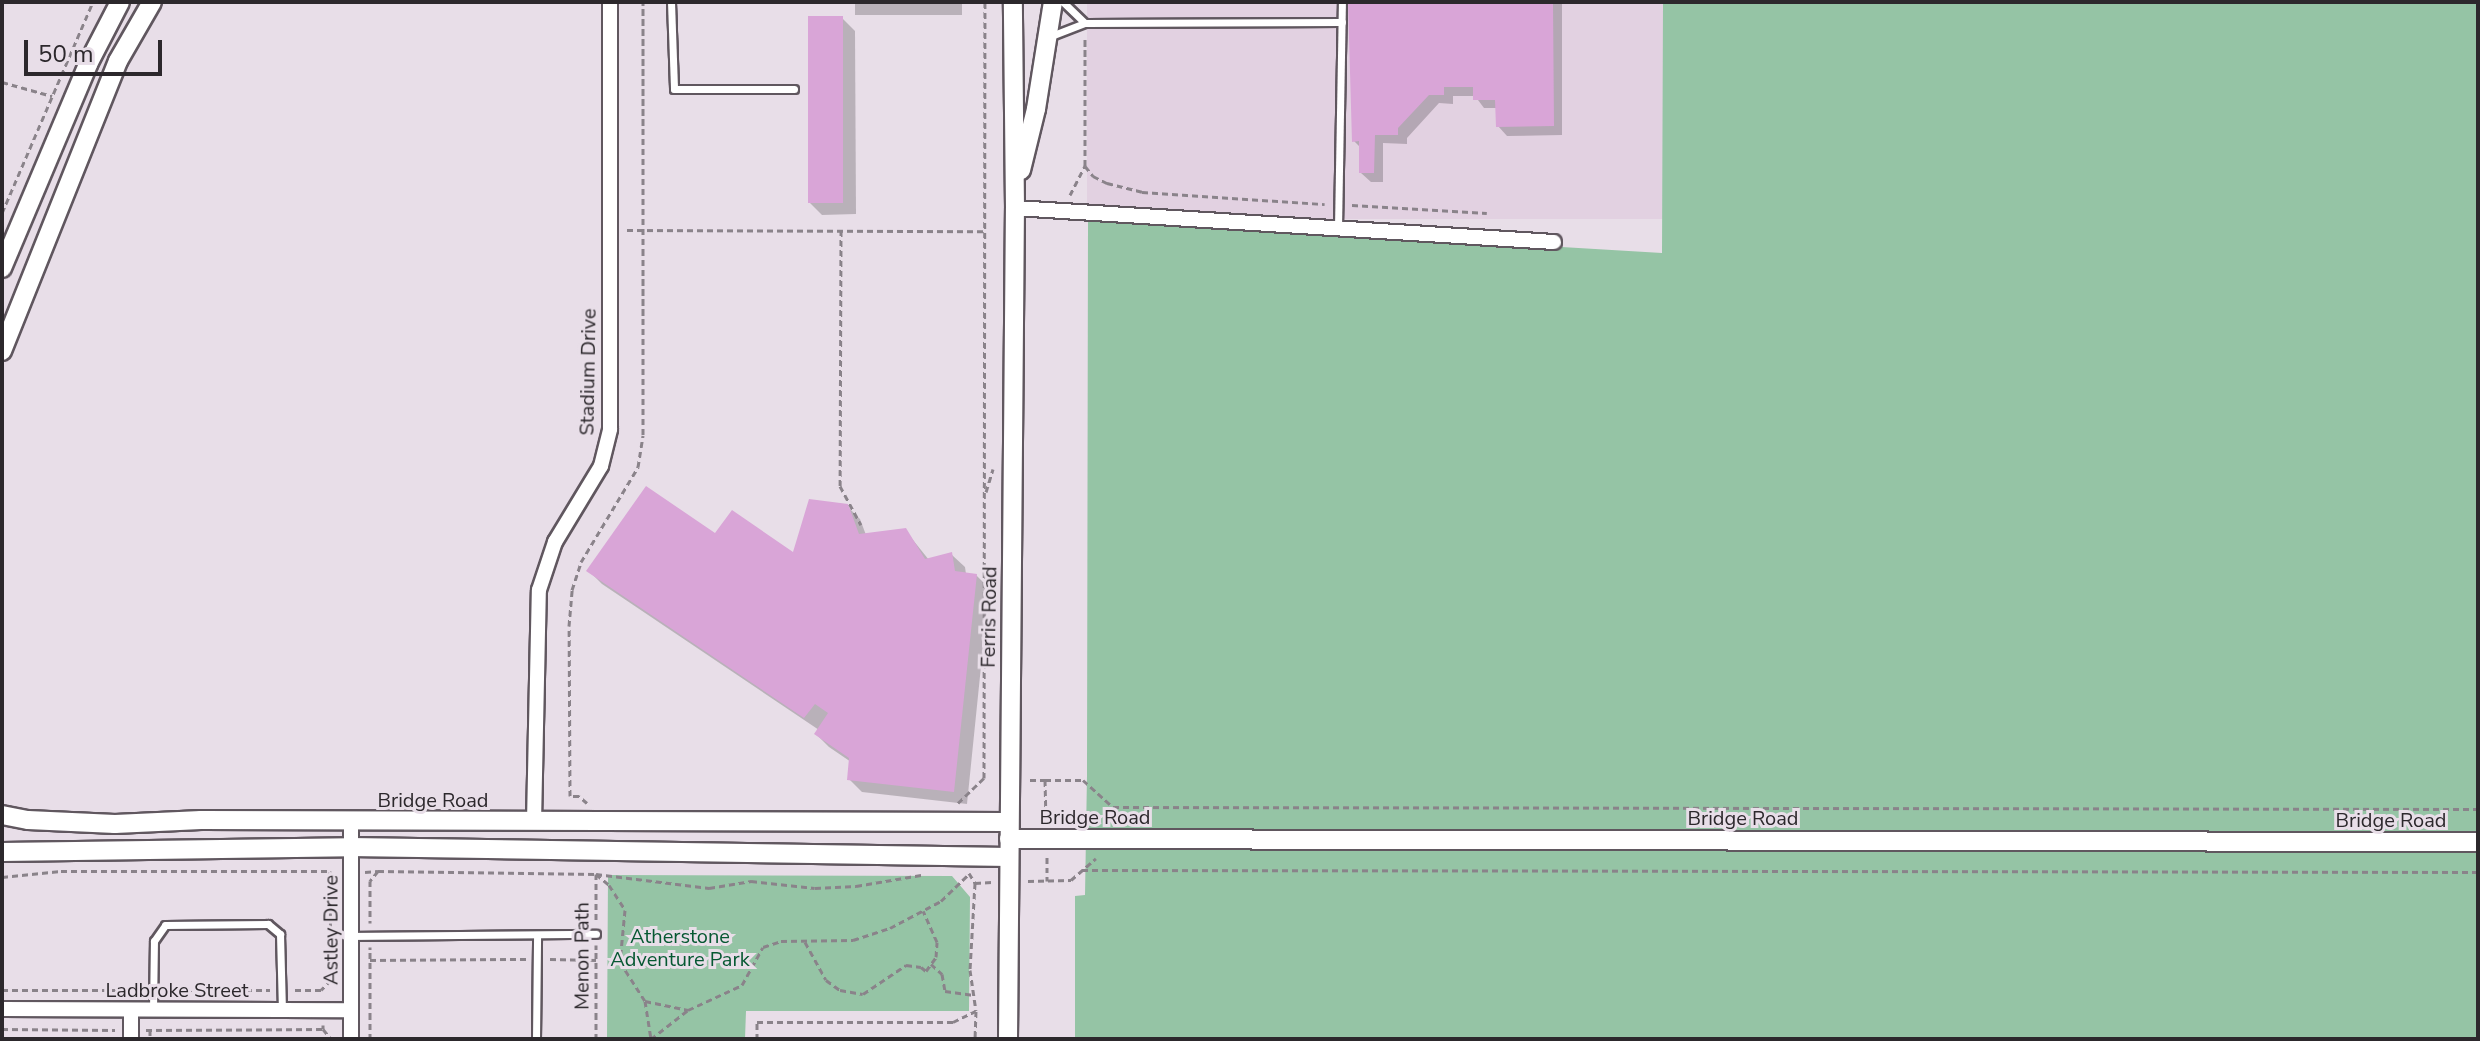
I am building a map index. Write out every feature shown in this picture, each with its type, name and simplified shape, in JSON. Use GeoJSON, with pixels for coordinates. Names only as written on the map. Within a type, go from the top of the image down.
{"type":"FeatureCollection","features":[{"type":"Feature","properties":{"kind":"street"},"geometry":{"type":"LineString","coordinates":[[2,268],[72,101],[120,2]]}},
{"type":"Feature","properties":{"kind":"street"},"geometry":{"type":"LineString","coordinates":[[2,351],[118,61],[152,2]]}},
{"type":"Feature","properties":{"kind":"street","name":"Stadium Drive"},"geometry":{"type":"LineString","coordinates":[[534,822],[535,623],[539,590],[555,542],[601,466],[610,429],[610,2]]}},
{"type":"Feature","properties":{"kind":"street","name":"Ferris Road"},"geometry":{"type":"LineString","coordinates":[[1008,1039],[1015,202],[1013,2]]}},
{"type":"Feature","properties":{"kind":"street","name":"Ferris Road"},"geometry":{"type":"LineString","coordinates":[[1015,202],[1049,37],[1053,2]]}},
{"type":"Feature","properties":{"kind":"street"},"geometry":{"type":"LineString","coordinates":[[72,101],[98,112]]}},
{"type":"Feature","properties":{"kind":"street"},"geometry":{"type":"LineString","coordinates":[[1015,202],[1062,211],[1554,242]]}},
{"type":"Feature","properties":{"kind":"street","name":"Bridge Road"},"geometry":{"type":"LineString","coordinates":[[2,815],[28,820],[115,824],[534,822],[1009,839]]}},
{"type":"Feature","properties":{"kind":"street","name":"Astley Drive"},"geometry":{"type":"LineString","coordinates":[[351,822],[351,1039]]}},
{"type":"Feature","properties":{"kind":"street","name":"Bridge Road"},"geometry":{"type":"LineString","coordinates":[[2,852],[1009,839],[2478,842]]}},
{"type":"Feature","properties":{"kind":"street","name":"Ladbroke Street"},"geometry":{"type":"LineString","coordinates":[[2,1009],[351,1010]]}},
{"type":"Feature","properties":{"kind":"street"},"geometry":{"type":"LineString","coordinates":[[131,1010],[131,1039]]}},
{"type":"Feature","properties":{"kind":"lane"},"geometry":{"type":"LineString","coordinates":[[671,2],[674,89],[794,89]]}},
{"type":"Feature","properties":{"kind":"lane"},"geometry":{"type":"LineString","coordinates":[[1063,2],[1085,23]]}},
{"type":"Feature","properties":{"kind":"lane"},"geometry":{"type":"LineString","coordinates":[[1338,229],[1342,2]]}},
{"type":"Feature","properties":{"kind":"lane"},"geometry":{"type":"LineString","coordinates":[[1049,37],[1085,23],[1342,22]]}},
{"type":"Feature","properties":{"kind":"lane"},"geometry":{"type":"LineString","coordinates":[[153,1010],[154,941],[165,925],[268,924],[280,934],[282,1010]]}},
{"type":"Feature","properties":{"kind":"lane"},"geometry":{"type":"LineString","coordinates":[[351,936],[596,934]]}},
{"type":"Feature","properties":{"kind":"lane"},"geometry":{"type":"LineString","coordinates":[[536,1039],[537,935]]}},
{"type":"Feature","properties":{"kind":"path"},"geometry":{"type":"LineString","coordinates":[[2,213],[93,2]]}},
{"type":"Feature","properties":{"kind":"path"},"geometry":{"type":"LineString","coordinates":[[984,778],[985,2]]}},
{"type":"Feature","properties":{"kind":"path"},"geometry":{"type":"LineString","coordinates":[[1062,211],[1085,166],[1085,23]]}},
{"type":"Feature","properties":{"kind":"path"},"geometry":{"type":"LineString","coordinates":[[2,82],[72,101]]}},
{"type":"Feature","properties":{"kind":"path"},"geometry":{"type":"LineString","coordinates":[[1085,166],[1093,176],[1107,183],[1142,192],[1487,213]]}},
{"type":"Feature","properties":{"kind":"path"},"geometry":{"type":"LineString","coordinates":[[643,230],[985,231]]}},
{"type":"Feature","properties":{"kind":"path"},"geometry":{"type":"LineString","coordinates":[[841,230],[840,486],[861,525]]}},
{"type":"Feature","properties":{"kind":"path"},"geometry":{"type":"LineString","coordinates":[[956,804],[984,778],[1083,780],[1113,807],[2478,809]]}},
{"type":"Feature","properties":{"kind":"path"},"geometry":{"type":"LineString","coordinates":[[1045,780],[1047,881]]}},
{"type":"Feature","properties":{"kind":"path"},"geometry":{"type":"LineString","coordinates":[[1081,870],[2478,872]]}},
{"type":"Feature","properties":{"kind":"path"},"geometry":{"type":"LineString","coordinates":[[378,871],[596,874],[709,888],[751,881],[815,888],[856,886],[922,875]]}},
{"type":"Feature","properties":{"kind":"path"},"geometry":{"type":"LineString","coordinates":[[596,874],[609,885],[625,910],[620,962],[645,1001],[651,1039],[688,1010],[742,985],[763,947],[781,941],[853,940],[890,928],[941,901],[969,874],[953,874]]}},
{"type":"Feature","properties":{"kind":"path","name":"Menon Path"},"geometry":{"type":"LineString","coordinates":[[596,874],[596,1039]]}},
{"type":"Feature","properties":{"kind":"path"},"geometry":{"type":"LineString","coordinates":[[975,883],[970,970],[976,1011],[975,1039]]}},
{"type":"Feature","properties":{"kind":"path"},"geometry":{"type":"LineString","coordinates":[[805,942],[826,980],[840,990],[863,994],[906,965],[926,971],[936,957],[937,942],[923,910]]}},
{"type":"Feature","properties":{"kind":"path"},"geometry":{"type":"LineString","coordinates":[[370,960],[596,960]]}},
{"type":"Feature","properties":{"kind":"path"},"geometry":{"type":"LineString","coordinates":[[931,964],[942,974],[945,991],[974,995]]}},
{"type":"Feature","properties":{"kind":"path"},"geometry":{"type":"LineString","coordinates":[[645,1001],[688,1010]]}},
{"type":"Feature","properties":{"kind":"path"},"geometry":{"type":"LineString","coordinates":[[757,1039],[757,1022],[953,1022],[976,1011]]}},
{"type":"Feature","properties":{"kind":"path"},"geometry":{"type":"LineString","coordinates":[[323,1029],[331,1039]]}},
{"type":"Feature","properties":{"kind":"path"},"geometry":{"type":"LineString","coordinates":[[111,1030],[111,1039]]}},
{"type":"Feature","properties":{"kind":"path"},"geometry":{"type":"LineString","coordinates":[[150,1030],[150,1039]]}},
{"type":"Feature","properties":{"kind":"shaded area"},"geometry":{"type":"Polygon","coordinates":[[[1087,2],[1663,2],[1663,219],[1087,219],[1087,2]]]}},
{"type":"Feature","properties":{"kind":"green space"},"geometry":{"type":"Polygon","coordinates":[[[1663,2],[2478,2],[2478,1039],[1075,1039],[1075,896],[1085,895],[1087,775],[1088,219],[1662,253],[1663,2]]]}},
{"type":"Feature","properties":{"kind":"green space","name":"Atherstone Adventure Park"},"geometry":{"type":"Polygon","coordinates":[[[608,875],[952,876],[970,897],[969,1011],[746,1011],[745,1039],[607,1039],[608,875]]]}},
{"type":"Feature","properties":{"kind":"building"},"geometry":{"type":"Polygon","coordinates":[[[1348,2],[1553,2],[1554,126],[1496,127],[1495,100],[1473,100],[1473,87],[1444,87],[1444,95],[1429,95],[1398,128],[1398,135],[1375,135],[1374,173],[1359,173],[1359,141],[1352,142],[1348,2]]]}},
{"type":"Feature","properties":{"kind":"building"},"geometry":{"type":"Polygon","coordinates":[[[808,16],[843,16],[843,203],[808,203],[808,16]]]}},
{"type":"Feature","properties":{"kind":"building"},"geometry":{"type":"Polygon","coordinates":[[[646,486],[715,533],[732,510],[793,552],[809,499],[848,504],[859,534],[906,528],[925,559],[952,552],[955,571],[977,574],[954,792],[847,780],[849,758],[814,734],[828,713],[815,704],[804,718],[586,571],[646,486]]]}}]}
